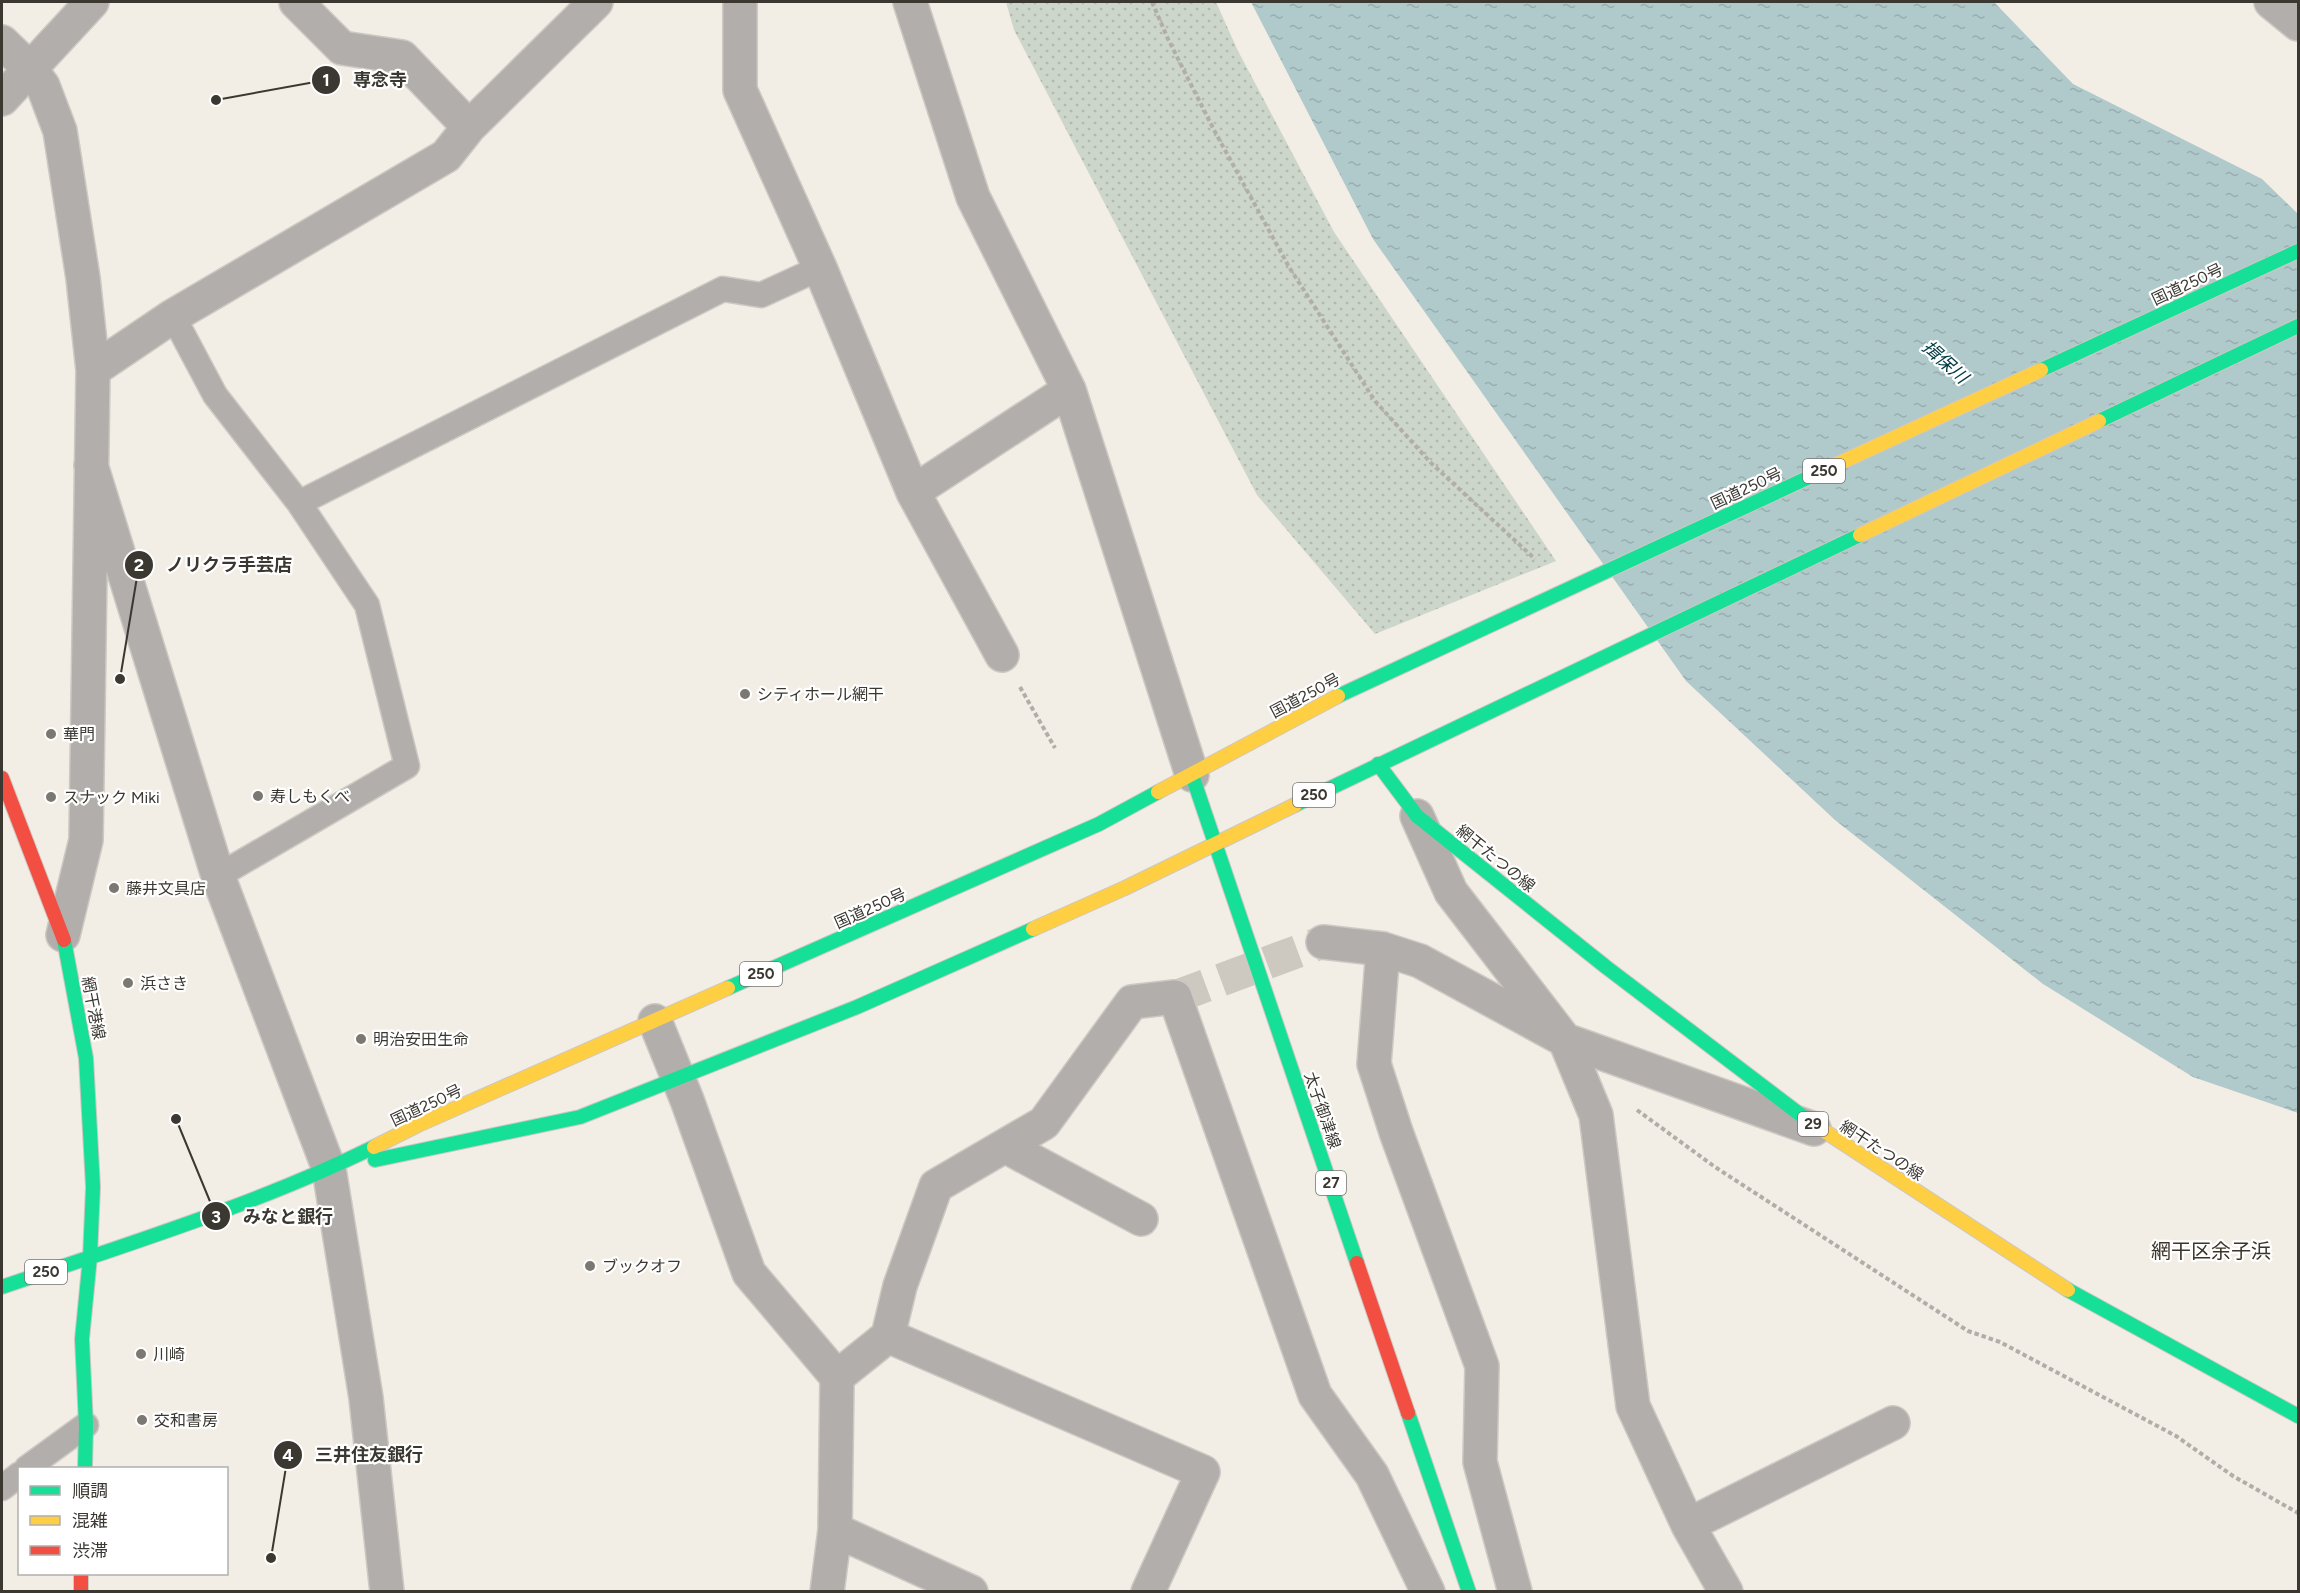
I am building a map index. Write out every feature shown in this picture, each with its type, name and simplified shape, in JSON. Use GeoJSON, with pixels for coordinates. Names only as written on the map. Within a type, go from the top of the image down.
{"type":"FeatureCollection","features":[{"type":"Feature","properties":{"kind":"main road","name":"国道250号"},"geometry":{"type":"LineString","coordinates":[[2,1287],[329,1169],[418,1125],[1099,824],[1349,690],[2298,251]]}},
{"type":"Feature","properties":{"kind":"main road","name":"国道250号"},"geometry":{"type":"LineString","coordinates":[[329,1169],[580,1117],[857,1007],[1125,888],[1378,764],[2298,326]]}},
{"type":"Feature","properties":{"kind":"main road","name":"網干たつの線"},"geometry":{"type":"LineString","coordinates":[[1378,764],[1417,816],[1606,968],[1825,1133],[2070,1292],[2296,1418]]}},
{"type":"Feature","properties":{"kind":"main road","name":"太子御津線"},"geometry":{"type":"LineString","coordinates":[[1192,775],[1469,1592]]}},
{"type":"Feature","properties":{"kind":"main road","name":"網干港線"},"geometry":{"type":"LineString","coordinates":[[2,778],[63,934],[86,1058],[93,1187],[90,1257],[82,1339],[86,1425],[85,1467]]}},
{"type":"Feature","properties":{"kind":"main road"},"geometry":{"type":"LineString","coordinates":[[81,1575],[81,1592]]}},
{"type":"Feature","properties":{"kind":"street"},"geometry":{"type":"LineString","coordinates":[[2,99],[92,2]]}},
{"type":"Feature","properties":{"kind":"street"},"geometry":{"type":"LineString","coordinates":[[296,2],[342,48],[402,57],[469,127]]}},
{"type":"Feature","properties":{"kind":"street"},"geometry":{"type":"LineString","coordinates":[[93,370],[173,316],[446,156],[469,127],[596,2]]}},
{"type":"Feature","properties":{"kind":"street"},"geometry":{"type":"LineString","coordinates":[[740,2],[740,90],[820,268],[913,492],[1002,655]]}},
{"type":"Feature","properties":{"kind":"street"},"geometry":{"type":"LineString","coordinates":[[909,2],[973,197],[1069,390],[1192,775]]}},
{"type":"Feature","properties":{"kind":"street"},"geometry":{"type":"LineString","coordinates":[[2271,2],[2298,24]]}},
{"type":"Feature","properties":{"kind":"street"},"geometry":{"type":"LineString","coordinates":[[2,42],[30,69],[43,86],[60,131],[83,278],[93,370],[86,840],[63,934]]}},
{"type":"Feature","properties":{"kind":"street"},"geometry":{"type":"LineString","coordinates":[[913,492],[1069,390]]}},
{"type":"Feature","properties":{"kind":"street"},"geometry":{"type":"LineString","coordinates":[[91,465],[218,876],[329,1169],[366,1398],[387,1592]]}},
{"type":"Feature","properties":{"kind":"street"},"geometry":{"type":"LineString","coordinates":[[1417,816],[1451,892],[1565,1040],[1596,1115],[1633,1406],[1688,1525],[1726,1592]]}},
{"type":"Feature","properties":{"kind":"street"},"geometry":{"type":"LineString","coordinates":[[1323,942],[1383,949],[1420,961],[1565,1040],[1825,1133]]}},
{"type":"Feature","properties":{"kind":"street"},"geometry":{"type":"LineString","coordinates":[[1383,949],[1374,1064],[1396,1132],[1482,1366],[1480,1462],[1515,1592]]}},
{"type":"Feature","properties":{"kind":"street"},"geometry":{"type":"LineString","coordinates":[[837,1377],[888,1336],[900,1286],[936,1186],[1044,1123],[1132,1002],[1174,997],[1315,1395],[1372,1475],[1428,1592]]}},
{"type":"Feature","properties":{"kind":"street"},"geometry":{"type":"LineString","coordinates":[[655,1021],[749,1273],[837,1377],[834,1530],[827,1592]]}},
{"type":"Feature","properties":{"kind":"street"},"geometry":{"type":"LineString","coordinates":[[1005,1146],[1141,1219]]}},
{"type":"Feature","properties":{"kind":"street"},"geometry":{"type":"LineString","coordinates":[[888,1336],[1203,1472],[1148,1592]]}},
{"type":"Feature","properties":{"kind":"street"},"geometry":{"type":"LineString","coordinates":[[1688,1525],[1893,1423]]}},
{"type":"Feature","properties":{"kind":"street"},"geometry":{"type":"LineString","coordinates":[[834,1530],[971,1592]]}},
{"type":"Feature","properties":{"kind":"lane"},"geometry":{"type":"LineString","coordinates":[[299,503],[723,289],[760,295],[820,268]]}},
{"type":"Feature","properties":{"kind":"lane"},"geometry":{"type":"LineString","coordinates":[[173,316],[215,395],[299,503],[367,605],[407,766],[218,876]]}},
{"type":"Feature","properties":{"kind":"lane"},"geometry":{"type":"LineString","coordinates":[[28,1467],[86,1425]]}},
{"type":"Feature","properties":{"kind":"lane"},"geometry":{"type":"LineString","coordinates":[[2,1488],[18,1476]]}},
{"type":"Feature","properties":{"kind":"path"},"geometry":{"type":"LineString","coordinates":[[1152,2],[1214,130],[1290,267],[1375,401],[1431,463],[1536,559]]}},
{"type":"Feature","properties":{"kind":"path"},"geometry":{"type":"LineString","coordinates":[[1002,655],[1054,748]]}},
{"type":"Feature","properties":{"kind":"path"},"geometry":{"type":"LineString","coordinates":[[1636,1109],[1715,1167],[1968,1330],[2000,1342],[2176,1436],[2233,1476],[2298,1514]]}},
{"type":"Feature","properties":{"kind":"shaded area"},"geometry":{"type":"Polygon","coordinates":[[[1006,2],[1216,2],[1238,51],[1334,232],[1556,561],[1375,634],[1257,495],[1014,30],[1006,2]]]}},
{"type":"Feature","properties":{"kind":"water","name":"揖保川"},"geometry":{"type":"Polygon","coordinates":[[[1251,2],[1994,2],[2073,84],[2262,179],[2298,214],[2298,1113],[2193,1077],[2043,984],[1835,820],[1686,681],[1373,239],[1251,2]]]}},
{"type":"Feature","properties":{"kind":"tunnel"},"geometry":{"type":"LineString","coordinates":[[1175,997],[1323,942]]}},
{"type":"Feature","properties":{"kind":"traffic: fast"},"geometry":{"type":"LineString","coordinates":[[2041,370],[2298,251]]}},
{"type":"Feature","properties":{"kind":"traffic: fast"},"geometry":{"type":"LineString","coordinates":[[2099,421],[2298,326]]}},
{"type":"Feature","properties":{"kind":"traffic: fast"},"geometry":{"type":"LineString","coordinates":[[1338,696],[1831,467]]}},
{"type":"Feature","properties":{"kind":"traffic: fast"},"geometry":{"type":"LineString","coordinates":[[1295,805],[1860,535]]}},
{"type":"Feature","properties":{"kind":"traffic: fast"},"geometry":{"type":"LineString","coordinates":[[1378,764],[1417,816],[1606,967],[1806,1119]]}},
{"type":"Feature","properties":{"kind":"traffic: fast"},"geometry":{"type":"LineString","coordinates":[[1192,775],[1357,1263]]}},
{"type":"Feature","properties":{"kind":"traffic: fast"},"geometry":{"type":"LineString","coordinates":[[728,988],[1099,824],[1158,792]]}},
{"type":"Feature","properties":{"kind":"traffic: fast"},"geometry":{"type":"LineString","coordinates":[[375,1160],[580,1117],[857,1007],[1033,929]]}},
{"type":"Feature","properties":{"kind":"traffic: fast"},"geometry":{"type":"LineString","coordinates":[[64,940],[86,1058],[93,1187],[90,1257],[82,1339],[86,1425],[85,1467]]}},
{"type":"Feature","properties":{"kind":"traffic: fast"},"geometry":{"type":"LineString","coordinates":[[2,1287],[238,1205],[330,1168],[374,1147]]}},
{"type":"Feature","properties":{"kind":"traffic: fast"},"geometry":{"type":"LineString","coordinates":[[2068,1290],[2298,1416]]}},
{"type":"Feature","properties":{"kind":"traffic: fast"},"geometry":{"type":"LineString","coordinates":[[1408,1413],[1469,1592]]}},
{"type":"Feature","properties":{"kind":"traffic: slow"},"geometry":{"type":"LineString","coordinates":[[1831,467],[2041,370]]}},
{"type":"Feature","properties":{"kind":"traffic: slow"},"geometry":{"type":"LineString","coordinates":[[1860,535],[2099,421]]}},
{"type":"Feature","properties":{"kind":"traffic: slow"},"geometry":{"type":"LineString","coordinates":[[1158,792],[1338,696]]}},
{"type":"Feature","properties":{"kind":"traffic: slow"},"geometry":{"type":"LineString","coordinates":[[1033,929],[1125,888],[1295,805]]}},
{"type":"Feature","properties":{"kind":"traffic: slow"},"geometry":{"type":"LineString","coordinates":[[374,1147],[418,1125],[728,988]]}},
{"type":"Feature","properties":{"kind":"traffic: slow"},"geometry":{"type":"LineString","coordinates":[[1806,1119],[2068,1290]]}},
{"type":"Feature","properties":{"kind":"traffic: jam"},"geometry":{"type":"LineString","coordinates":[[2,778],[64,940]]}},
{"type":"Feature","properties":{"kind":"traffic: jam"},"geometry":{"type":"LineString","coordinates":[[1357,1263],[1408,1413]]}},
{"type":"Feature","properties":{"kind":"traffic: jam"},"geometry":{"type":"LineString","coordinates":[[81,1575],[81,1592]]}},
{"type":"Feature","properties":{"kind":"place","name":"専念寺"},"geometry":{"type":"Point","coordinates":[216,100]}},
{"type":"Feature","properties":{"kind":"place","name":"ノリクラ手芸店"},"geometry":{"type":"Point","coordinates":[120,679]}},
{"type":"Feature","properties":{"kind":"place","name":"シティホール網干"},"geometry":{"type":"Point","coordinates":[745,694]}},
{"type":"Feature","properties":{"kind":"place","name":"華門"},"geometry":{"type":"Point","coordinates":[51,734]}},
{"type":"Feature","properties":{"kind":"place","name":"寿しもくべ"},"geometry":{"type":"Point","coordinates":[258,796]}},
{"type":"Feature","properties":{"kind":"place","name":"スナック Miki"},"geometry":{"type":"Point","coordinates":[51,797]}},
{"type":"Feature","properties":{"kind":"place","name":"藤井文具店"},"geometry":{"type":"Point","coordinates":[114,888]}},
{"type":"Feature","properties":{"kind":"place","name":"浜さき"},"geometry":{"type":"Point","coordinates":[128,983]}},
{"type":"Feature","properties":{"kind":"place","name":"明治安田生命"},"geometry":{"type":"Point","coordinates":[361,1039]}},
{"type":"Feature","properties":{"kind":"place","name":"みなと銀行"},"geometry":{"type":"Point","coordinates":[176,1119]}},
{"type":"Feature","properties":{"kind":"place","name":"ブックオフ"},"geometry":{"type":"Point","coordinates":[590,1266]}},
{"type":"Feature","properties":{"kind":"place","name":"川崎"},"geometry":{"type":"Point","coordinates":[141,1354]}},
{"type":"Feature","properties":{"kind":"place","name":"交和書房"},"geometry":{"type":"Point","coordinates":[142,1420]}},
{"type":"Feature","properties":{"kind":"place","name":"三井住友銀行"},"geometry":{"type":"Point","coordinates":[271,1558]}},
{"type":"Feature","properties":{"kind":"district","name":"網干区余子浜"},"geometry":{"type":"Point","coordinates":[2211,1251]}}]}
